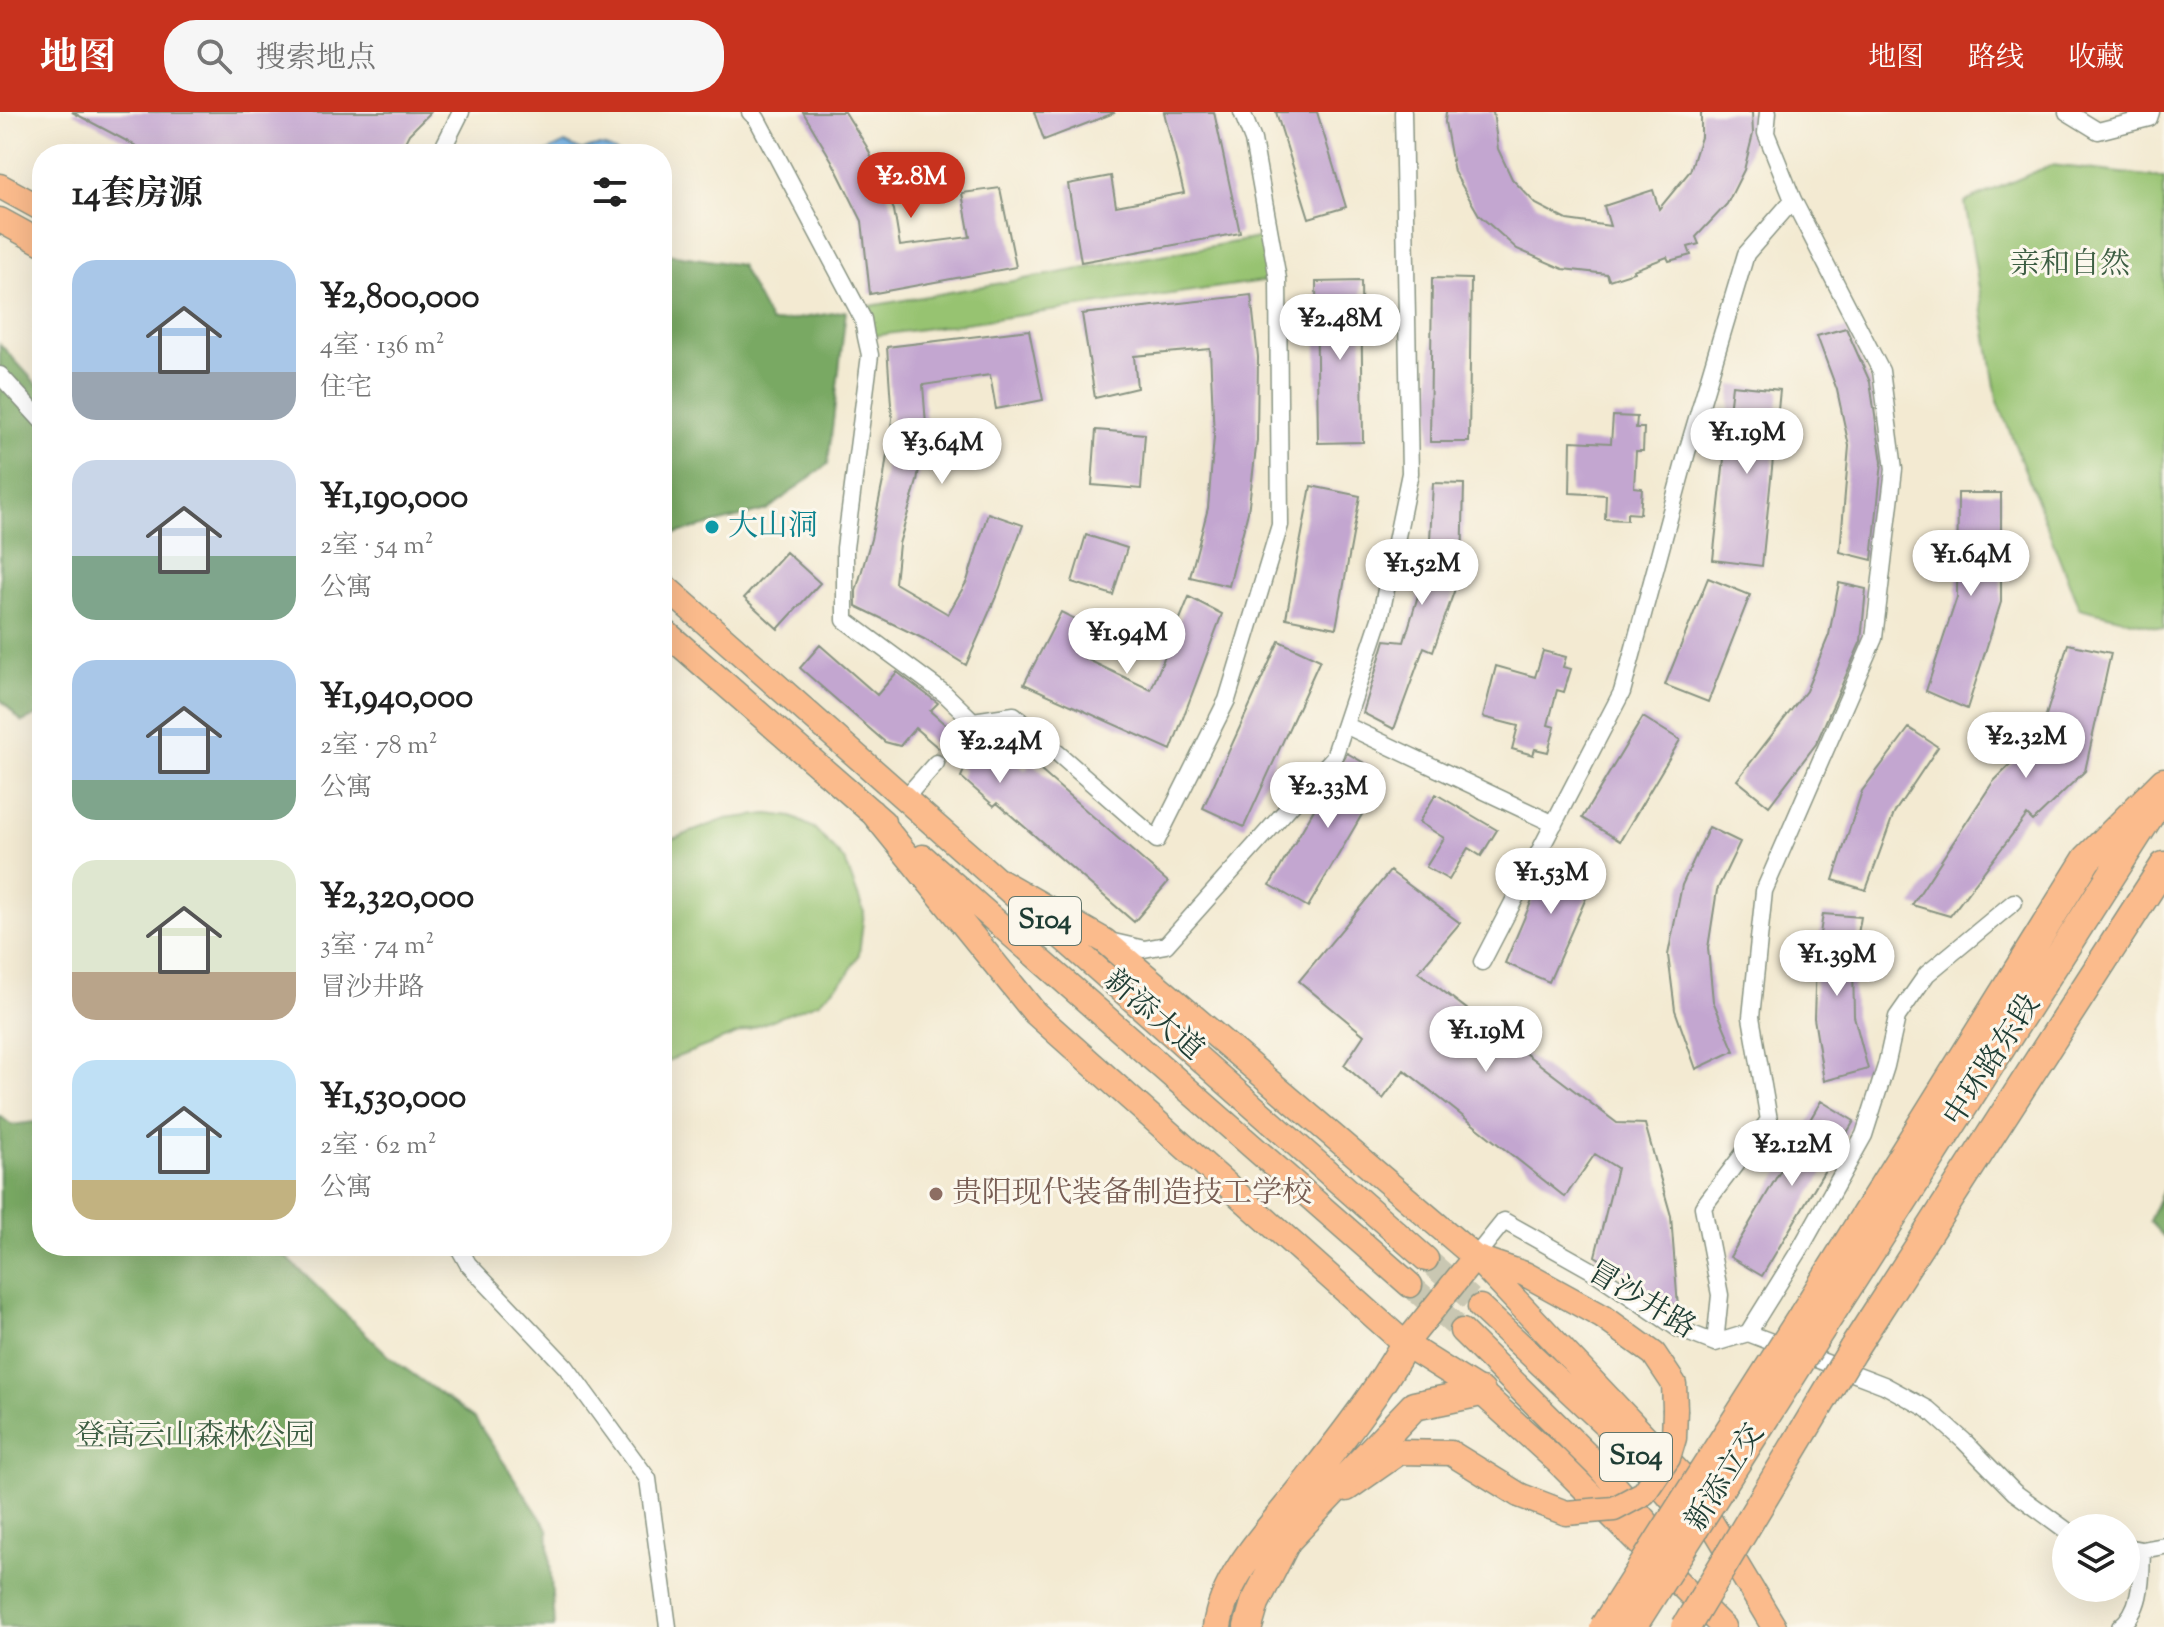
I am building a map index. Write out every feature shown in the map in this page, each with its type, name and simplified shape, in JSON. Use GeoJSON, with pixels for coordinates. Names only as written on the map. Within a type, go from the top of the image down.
{"type":"FeatureCollection","features":[{"type":"Feature","properties":{"kind":"highway"},"geometry":{"type":"LineString","coordinates":[[1604,1627],[1812,1322],[2087,859],[2164,782]]}},
{"type":"Feature","properties":{"kind":"highway","name":"中环路东段"},"geometry":{"type":"LineString","coordinates":[[1812,1322],[2164,793]]}},
{"type":"Feature","properties":{"kind":"highway","name":"中环路东段"},"geometry":{"type":"LineString","coordinates":[[1853,1349],[2164,866]]}},
{"type":"Feature","properties":{"kind":"highway","name":"新添立交"},"geometry":{"type":"LineString","coordinates":[[1632,1627],[1812,1322]]}},
{"type":"Feature","properties":{"kind":"highway"},"geometry":{"type":"LineString","coordinates":[[1217,1627],[1219,1610],[1245,1562],[1380,1388],[1405,1344]]}},
{"type":"Feature","properties":{"kind":"highway","name":"新添立交"},"geometry":{"type":"LineString","coordinates":[[1686,1627],[1853,1349]]}},
{"type":"Feature","properties":{"kind":"highway"},"geometry":{"type":"LineString","coordinates":[[1248,1627],[1255,1603],[1287,1540],[1414,1406],[1481,1392]]}},
{"type":"Feature","properties":{"kind":"main road"},"geometry":{"type":"LineString","coordinates":[[0,186],[32,204]]}},
{"type":"Feature","properties":{"kind":"main road"},"geometry":{"type":"LineString","coordinates":[[0,220],[32,238]]}},
{"type":"Feature","properties":{"kind":"main road","name":"新添大道"},"geometry":{"type":"LineString","coordinates":[[672,593],[1426,1259]]}},
{"type":"Feature","properties":{"kind":"main road","name":"新添大道"},"geometry":{"type":"LineString","coordinates":[[672,638],[1410,1285]]}},
{"type":"Feature","properties":{"kind":"main road"},"geometry":{"type":"LineString","coordinates":[[872,812],[1035,1013],[1405,1344],[1481,1392],[1557,1461],[1726,1627]]}},
{"type":"Feature","properties":{"kind":"main road"},"geometry":{"type":"LineString","coordinates":[[1000,881],[1105,941],[1475,1257],[1685,1479],[1772,1627]]}},
{"type":"Feature","properties":{"kind":"main road"},"geometry":{"type":"LineString","coordinates":[[1405,1344],[1475,1257]]}},
{"type":"Feature","properties":{"kind":"main road"},"geometry":{"type":"LineString","coordinates":[[1287,1540],[1360,1478],[1400,1452],[1451,1453],[1519,1495],[1566,1513],[1614,1509],[1644,1493],[1668,1458],[1674,1438],[1674,1384],[1654,1354],[1603,1317],[1525,1274],[1475,1257]]}},
{"type":"Feature","properties":{"kind":"main road","name":"S104"},"geometry":{"type":"LineString","coordinates":[[1480,1307],[1624,1442],[1691,1521],[1772,1627]]}},
{"type":"Feature","properties":{"kind":"main road","name":"S104"},"geometry":{"type":"LineString","coordinates":[[1462,1331],[1598,1466],[1670,1549],[1726,1627]]}},
{"type":"Feature","properties":{"kind":"street"},"geometry":{"type":"LineString","coordinates":[[445,144],[461,112]]}},
{"type":"Feature","properties":{"kind":"street"},"geometry":{"type":"LineString","coordinates":[[750,112],[796,190],[863,319],[870,355],[845,548],[845,620],[945,694],[968,727],[1014,715],[1157,840],[1227,700],[1280,525],[1278,279],[1253,140],[1242,112]]}},
{"type":"Feature","properties":{"kind":"street"},"geometry":{"type":"LineString","coordinates":[[1105,941],[1144,949],[1166,945],[1334,757],[1380,619],[1410,473],[1403,112]]}},
{"type":"Feature","properties":{"kind":"street"},"geometry":{"type":"LineString","coordinates":[[1715,1343],[1720,1295],[1703,1207],[1769,1120],[1751,1017],[1764,891],[1874,638],[1894,469],[1881,371],[1793,200],[1766,133],[1768,112]]}},
{"type":"Feature","properties":{"kind":"street"},"geometry":{"type":"LineString","coordinates":[[2067,112],[2098,131],[2149,118],[2151,112]]}},
{"type":"Feature","properties":{"kind":"street"},"geometry":{"type":"LineString","coordinates":[[1482,962],[1622,692],[1687,452],[1746,254],[1793,200]]}},
{"type":"Feature","properties":{"kind":"street"},"geometry":{"type":"LineString","coordinates":[[0,375],[32,410]]}},
{"type":"Feature","properties":{"kind":"street"},"geometry":{"type":"LineString","coordinates":[[1345,725],[1554,824]]}},
{"type":"Feature","properties":{"kind":"street"},"geometry":{"type":"LineString","coordinates":[[905,798],[936,763]]}},
{"type":"Feature","properties":{"kind":"street"},"geometry":{"type":"LineString","coordinates":[[2014,902],[1927,974],[1897,1017],[1886,1066],[1864,1135],[1799,1251],[1748,1333],[1884,1385],[1928,1409],[2014,1492],[2052,1520]]}},
{"type":"Feature","properties":{"kind":"street","name":"冒沙井路"},"geometry":{"type":"LineString","coordinates":[[1475,1257],[1504,1221],[1593,1271],[1679,1329],[1715,1343],[1748,1333]]}},
{"type":"Feature","properties":{"kind":"street"},"geometry":{"type":"LineString","coordinates":[[464,1256],[566,1367],[648,1479],[668,1627]]}},
{"type":"Feature","properties":{"kind":"street"},"geometry":{"type":"LineString","coordinates":[[2140,1548],[2164,1546]]}},
{"type":"Feature","properties":{"kind":"street"},"geometry":{"type":"LineString","coordinates":[[2120,1627],[2129,1620],[2136,1602]]}},
{"type":"Feature","properties":{"kind":"green space","name":"亲和自然"},"geometry":{"type":"Polygon","coordinates":[[[2051,165],[2164,178],[2164,629],[2079,608],[1997,399],[1965,202],[2051,165]]]}},
{"type":"Feature","properties":{"kind":"green space"},"geometry":{"type":"Polygon","coordinates":[[[1270,236],[1278,279],[866,337],[858,308],[1270,236]]]}},
{"type":"Feature","properties":{"kind":"green space"},"geometry":{"type":"Polygon","coordinates":[[[672,255],[740,265],[771,323],[846,311],[828,464],[767,510],[672,534],[672,255]]]}},
{"type":"Feature","properties":{"kind":"green space"},"geometry":{"type":"Polygon","coordinates":[[[0,344],[32,379],[32,718],[22,722],[0,699],[0,344]]]}},
{"type":"Feature","properties":{"kind":"green space"},"geometry":{"type":"Polygon","coordinates":[[[768,814],[792,817],[814,828],[845,861],[864,912],[859,954],[847,976],[819,1002],[672,1059],[672,839],[726,819],[768,814]]]}},
{"type":"Feature","properties":{"kind":"green space","name":"登高云山森林公园"},"geometry":{"type":"Polygon","coordinates":[[[0,1116],[12,1125],[32,1122],[32,1256],[285,1256],[392,1359],[475,1419],[548,1529],[554,1627],[0,1627],[0,1116]]]}},
{"type":"Feature","properties":{"kind":"green space"},"geometry":{"type":"Polygon","coordinates":[[[2164,1188],[2164,1237],[2149,1221],[2164,1188]]]}},
{"type":"Feature","properties":{"kind":"building"},"geometry":{"type":"Polygon","coordinates":[[[72,112],[431,112],[409,134],[404,144],[132,144],[72,112]]]}},
{"type":"Feature","properties":{"kind":"building"},"geometry":{"type":"Polygon","coordinates":[[[803,112],[845,112],[867,147],[894,210],[900,246],[970,237],[962,193],[1000,188],[1016,267],[870,294],[862,221],[803,112]]]}},
{"type":"Feature","properties":{"kind":"building"},"geometry":{"type":"Polygon","coordinates":[[[1034,112],[1113,112],[1114,113],[1044,140],[1034,112]]]}},
{"type":"Feature","properties":{"kind":"building"},"geometry":{"type":"Polygon","coordinates":[[[1164,112],[1214,112],[1240,233],[1081,262],[1068,184],[1111,176],[1116,206],[1184,193],[1164,112]]]}},
{"type":"Feature","properties":{"kind":"building"},"geometry":{"type":"Polygon","coordinates":[[[1276,112],[1317,112],[1346,207],[1309,218],[1276,112]]]}},
{"type":"Feature","properties":{"kind":"building"},"geometry":{"type":"Polygon","coordinates":[[[1446,112],[1493,112],[1498,149],[1512,179],[1536,204],[1567,220],[1610,226],[1604,206],[1653,190],[1659,209],[1690,171],[1701,137],[1701,112],[1752,112],[1753,134],[1744,170],[1727,204],[1696,237],[1699,244],[1688,247],[1691,255],[1669,261],[1667,257],[1609,280],[1607,274],[1563,269],[1517,249],[1479,215],[1454,172],[1446,112]]]}},
{"type":"Feature","properties":{"kind":"building"},"geometry":{"type":"Polygon","coordinates":[[[1432,278],[1471,279],[1469,442],[1430,442],[1432,278]]]}},
{"type":"Feature","properties":{"kind":"building"},"geometry":{"type":"Polygon","coordinates":[[[1361,281],[1363,442],[1318,443],[1316,282],[1361,281]]]}},
{"type":"Feature","properties":{"kind":"building"},"geometry":{"type":"Polygon","coordinates":[[[1251,295],[1258,357],[1257,440],[1248,512],[1229,586],[1190,577],[1208,508],[1214,437],[1210,349],[1134,356],[1137,388],[1095,398],[1082,314],[1251,295]]]}},
{"type":"Feature","properties":{"kind":"building"},"geometry":{"type":"Polygon","coordinates":[[[1846,328],[1870,382],[1882,462],[1872,560],[1840,552],[1849,446],[1837,390],[1817,336],[1846,328]]]}},
{"type":"Feature","properties":{"kind":"building"},"geometry":{"type":"Polygon","coordinates":[[[1029,330],[1043,400],[996,409],[990,375],[923,385],[926,425],[917,481],[899,544],[895,583],[948,614],[967,581],[988,513],[1023,525],[966,665],[924,639],[856,606],[856,591],[884,476],[892,419],[887,347],[1029,330]]]}},
{"type":"Feature","properties":{"kind":"building"},"geometry":{"type":"Polygon","coordinates":[[[1732,385],[1780,390],[1762,566],[1713,560],[1732,385]]]}},
{"type":"Feature","properties":{"kind":"building"},"geometry":{"type":"Polygon","coordinates":[[[1613,416],[1637,417],[1636,428],[1644,428],[1643,451],[1636,451],[1634,487],[1642,488],[1640,514],[1627,513],[1627,520],[1605,519],[1606,495],[1570,493],[1571,441],[1611,443],[1613,416]]]}},
{"type":"Feature","properties":{"kind":"building"},"geometry":{"type":"Polygon","coordinates":[[[1096,430],[1145,434],[1141,489],[1092,485],[1096,430]]]}},
{"type":"Feature","properties":{"kind":"building"},"geometry":{"type":"Polygon","coordinates":[[[1433,483],[1464,484],[1462,569],[1433,651],[1424,647],[1394,729],[1363,713],[1385,640],[1404,642],[1429,559],[1433,483]]]}},
{"type":"Feature","properties":{"kind":"building"},"geometry":{"type":"Polygon","coordinates":[[[1311,486],[1360,496],[1336,628],[1286,618],[1311,486]]]}},
{"type":"Feature","properties":{"kind":"building"},"geometry":{"type":"Polygon","coordinates":[[[1958,493],[2001,493],[2001,602],[1967,709],[1926,691],[1957,597],[1958,493]]]}},
{"type":"Feature","properties":{"kind":"building"},"geometry":{"type":"Polygon","coordinates":[[[1086,535],[1127,548],[1113,595],[1072,582],[1086,535]]]}},
{"type":"Feature","properties":{"kind":"building"},"geometry":{"type":"Polygon","coordinates":[[[786,552],[820,583],[778,629],[744,598],[786,552]]]}},
{"type":"Feature","properties":{"kind":"building"},"geometry":{"type":"Polygon","coordinates":[[[1708,578],[1750,595],[1708,702],[1665,685],[1708,578]]]}},
{"type":"Feature","properties":{"kind":"building"},"geometry":{"type":"Polygon","coordinates":[[[1839,583],[1866,589],[1861,641],[1816,744],[1769,806],[1737,780],[1806,691],[1829,635],[1839,583]]]}},
{"type":"Feature","properties":{"kind":"building"},"geometry":{"type":"Polygon","coordinates":[[[1189,597],[1222,614],[1171,750],[1024,684],[1061,612],[1097,630],[1084,658],[1151,690],[1189,597]]]}},
{"type":"Feature","properties":{"kind":"building"},"geometry":{"type":"Polygon","coordinates":[[[1279,641],[1320,660],[1244,827],[1203,808],[1279,641]]]}},
{"type":"Feature","properties":{"kind":"building"},"geometry":{"type":"Polygon","coordinates":[[[2068,644],[2111,653],[2085,771],[2033,821],[2027,815],[1950,916],[1912,905],[1993,782],[2040,735],[2068,644]]]}},
{"type":"Feature","properties":{"kind":"building"},"geometry":{"type":"Polygon","coordinates":[[[820,645],[877,695],[897,672],[938,703],[930,711],[983,758],[995,744],[1025,770],[1032,763],[1168,882],[1134,922],[997,803],[994,806],[961,777],[964,770],[915,728],[900,746],[885,742],[800,668],[820,645]]]}},
{"type":"Feature","properties":{"kind":"building"},"geometry":{"type":"Polygon","coordinates":[[[1543,651],[1566,657],[1563,667],[1571,669],[1564,692],[1557,690],[1548,725],[1555,727],[1548,752],[1535,749],[1533,755],[1512,749],[1518,726],[1483,717],[1496,666],[1535,677],[1543,651]]]}},
{"type":"Feature","properties":{"kind":"building"},"geometry":{"type":"Polygon","coordinates":[[[1643,717],[1680,740],[1620,841],[1582,818],[1643,717]]]}},
{"type":"Feature","properties":{"kind":"building"},"geometry":{"type":"Polygon","coordinates":[[[1909,728],[1938,747],[1894,813],[1866,890],[1833,880],[1862,791],[1909,728]]]}},
{"type":"Feature","properties":{"kind":"building"},"geometry":{"type":"Polygon","coordinates":[[[1347,753],[1385,775],[1308,907],[1270,885],[1347,753]]]}},
{"type":"Feature","properties":{"kind":"building"},"geometry":{"type":"Polygon","coordinates":[[[1436,794],[1497,830],[1481,856],[1468,848],[1449,880],[1426,867],[1444,838],[1419,822],[1436,794]]]}},
{"type":"Feature","properties":{"kind":"building"},"geometry":{"type":"Polygon","coordinates":[[[1709,827],[1740,842],[1717,890],[1708,948],[1713,1001],[1734,1051],[1696,1069],[1675,1010],[1668,955],[1682,885],[1709,827]]]}},
{"type":"Feature","properties":{"kind":"building"},"geometry":{"type":"Polygon","coordinates":[[[1553,851],[1598,871],[1549,982],[1505,963],[1553,851]]]}},
{"type":"Feature","properties":{"kind":"building"},"geometry":{"type":"Polygon","coordinates":[[[1390,871],[1460,923],[1418,972],[1617,1123],[1645,1124],[1671,1216],[1678,1307],[1595,1256],[1617,1168],[1595,1154],[1565,1197],[1404,1070],[1383,1099],[1344,1065],[1364,1035],[1299,981],[1390,871]]]}},
{"type":"Feature","properties":{"kind":"building"},"geometry":{"type":"Polygon","coordinates":[[[1823,914],[1861,917],[1853,962],[1854,1016],[1868,1069],[1824,1081],[1814,1018],[1816,960],[1823,914]]]}},
{"type":"Feature","properties":{"kind":"building"},"geometry":{"type":"Polygon","coordinates":[[[1821,1101],[1854,1121],[1762,1276],[1730,1257],[1821,1101]]]}},
{"type":"Feature","properties":{"kind":"tunnel"},"geometry":{"type":"LineString","coordinates":[[936,763],[963,733]]}},
{"type":"Feature","properties":{"kind":"tunnel"},"geometry":{"type":"LineString","coordinates":[[1426,1259],[1480,1307]]}},
{"type":"Feature","properties":{"kind":"tunnel"},"geometry":{"type":"LineString","coordinates":[[1410,1285],[1462,1331]]}},
{"type":"Feature","properties":{"kind":"place","name":"大山洞"},"geometry":{"type":"Point","coordinates":[712,527]}},
{"type":"Feature","properties":{"kind":"place","name":"贵阳现代装备制造技工学校"},"geometry":{"type":"Point","coordinates":[936,1194]}}]}
